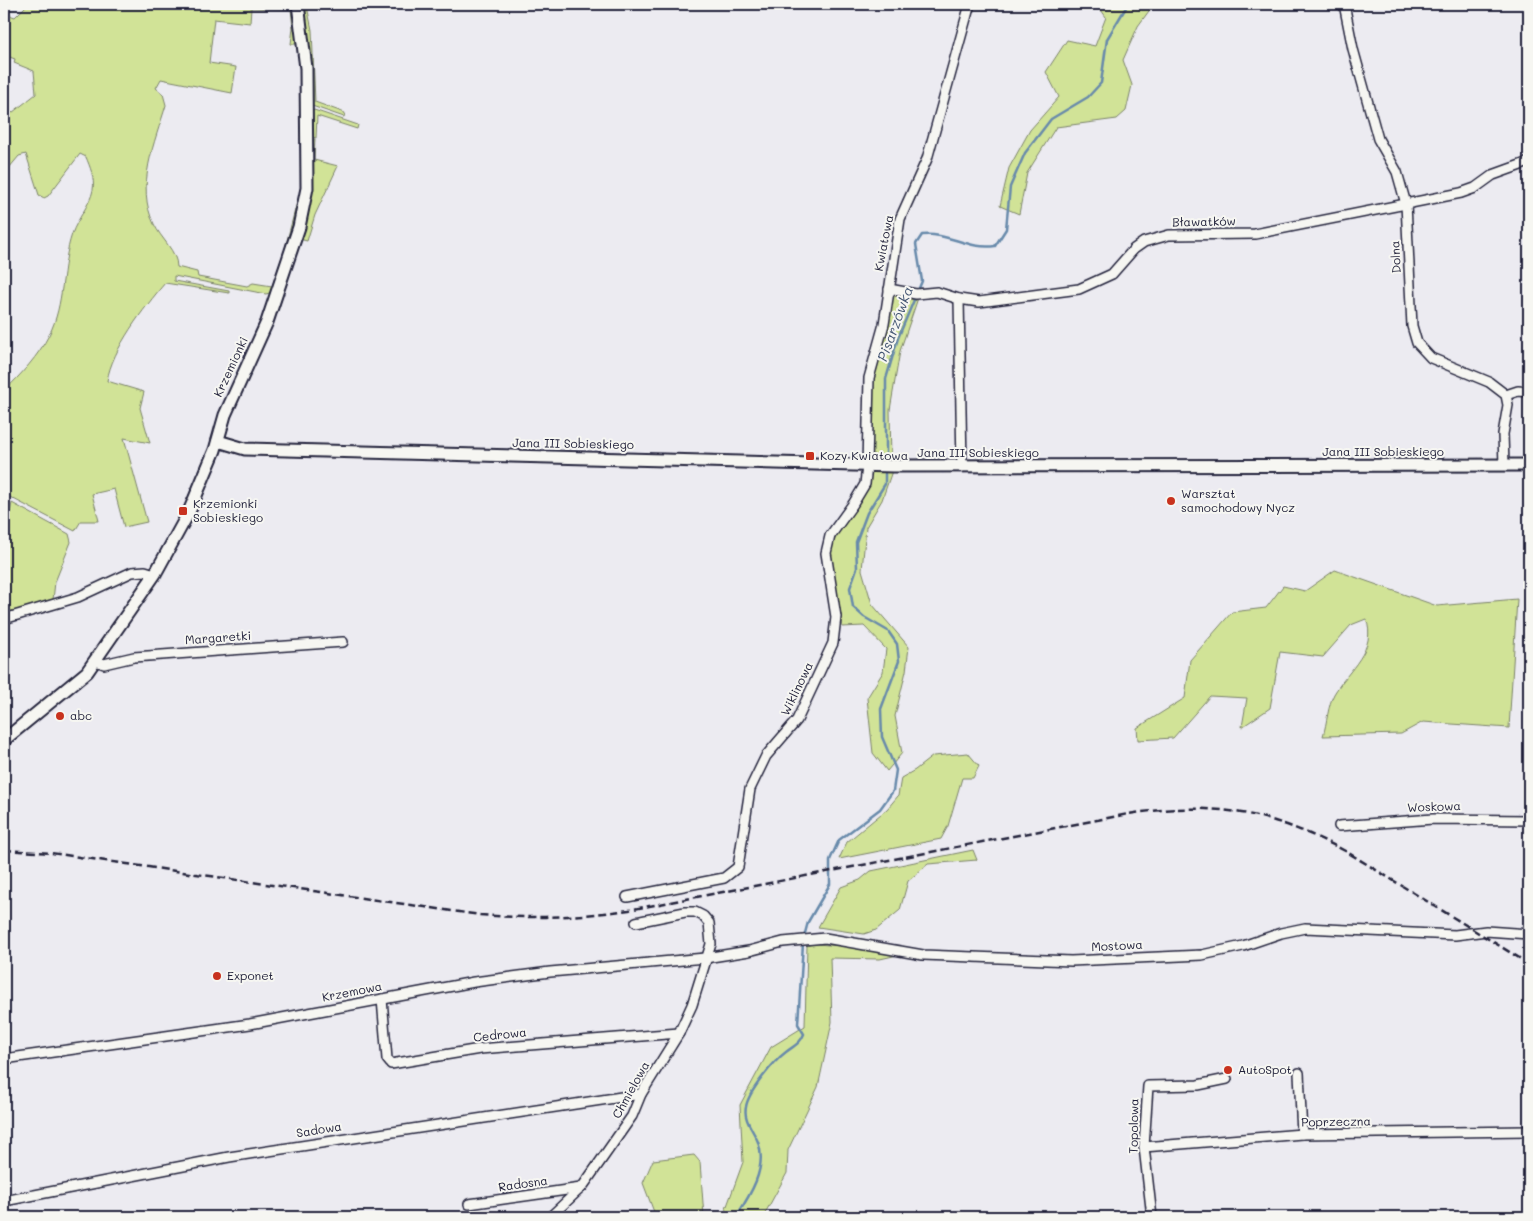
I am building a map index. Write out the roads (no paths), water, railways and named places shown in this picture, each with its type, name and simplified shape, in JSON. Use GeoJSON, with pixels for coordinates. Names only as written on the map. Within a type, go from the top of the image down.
{"type":"FeatureCollection","features":[{"type":"Feature","properties":{"kind":"street","name":"Krzemionki"},"geometry":{"type":"LineString","coordinates":[[4,740],[79,680],[96,661],[155,574],[182,526],[218,441],[225,415],[271,310],[296,239],[306,199],[308,163],[306,68],[298,4]]}},
{"type":"Feature","properties":{"kind":"street","name":"Kwiatowa"},"geometry":{"type":"LineString","coordinates":[[867,466],[869,378],[884,324],[900,219],[927,159],[970,4]]}},
{"type":"Feature","properties":{"kind":"street","name":"Dolna"},"geometry":{"type":"LineString","coordinates":[[1344,4],[1353,49],[1378,139],[1397,172],[1406,204],[1412,326],[1417,343],[1431,358],[1489,382],[1506,395]]}},
{"type":"Feature","properties":{"kind":"street","name":"Bławatków"},"geometry":{"type":"LineString","coordinates":[[889,289],[916,294],[937,292],[959,299],[994,300],[1079,289],[1112,274],[1134,249],[1156,237],[1170,235],[1255,234],[1461,194],[1475,188],[1493,175],[1529,162]]}},
{"type":"Feature","properties":{"kind":"street"},"geometry":{"type":"LineString","coordinates":[[959,299],[962,467]]}},
{"type":"Feature","properties":{"kind":"street"},"geometry":{"type":"LineString","coordinates":[[1504,465],[1503,434],[1508,405],[1506,395],[1518,391],[1529,392]]}},
{"type":"Feature","properties":{"kind":"street","name":"Jana III Sobieskiego"},"geometry":{"type":"LineString","coordinates":[[218,441],[245,449],[867,466],[1529,465]]}},
{"type":"Feature","properties":{"kind":"street","name":"Wiklinowa"},"geometry":{"type":"LineString","coordinates":[[627,897],[724,878],[738,868],[750,789],[766,756],[797,720],[833,643],[836,618],[826,553],[830,536],[865,484],[867,466]]}},
{"type":"Feature","properties":{"kind":"street"},"geometry":{"type":"LineString","coordinates":[[4,619],[78,597],[132,572],[145,571],[155,574]]}},
{"type":"Feature","properties":{"kind":"street","name":"Margaretki"},"geometry":{"type":"LineString","coordinates":[[96,661],[104,664],[134,657],[343,642]]}},
{"type":"Feature","properties":{"kind":"street","name":"Woskowa"},"geometry":{"type":"LineString","coordinates":[[1340,826],[1433,819],[1529,820]]}},
{"type":"Feature","properties":{"kind":"street"},"geometry":{"type":"LineString","coordinates":[[636,922],[685,912],[695,912],[703,916],[708,923],[711,944],[706,958]]}},
{"type":"Feature","properties":{"kind":"street","name":"Mostowa"},"geometry":{"type":"LineString","coordinates":[[706,958],[749,951],[782,942],[825,938],[923,955],[1071,961],[1202,955],[1243,946],[1280,933],[1305,928],[1455,935],[1486,931],[1529,934]]}},
{"type":"Feature","properties":{"kind":"street","name":"Krzemowa"},"geometry":{"type":"LineString","coordinates":[[4,1059],[250,1024],[474,982],[550,972],[706,958]]}},
{"type":"Feature","properties":{"kind":"street","name":"Chmielowa"},"geometry":{"type":"LineString","coordinates":[[550,1217],[581,1188],[632,1116],[641,1094],[679,1033],[692,1005],[706,958]]}},
{"type":"Feature","properties":{"kind":"street","name":"Cedrowa"},"geometry":{"type":"LineString","coordinates":[[382,999],[387,1059],[392,1064],[480,1049],[679,1033]]}},
{"type":"Feature","properties":{"kind":"street"},"geometry":{"type":"LineString","coordinates":[[1299,1073],[1302,1134]]}},
{"type":"Feature","properties":{"kind":"street","name":"Topolowa"},"geometry":{"type":"LineString","coordinates":[[1152,1217],[1144,1147],[1148,1086],[1198,1084],[1227,1079]]}},
{"type":"Feature","properties":{"kind":"street","name":"Sadowa"},"geometry":{"type":"LineString","coordinates":[[4,1201],[229,1157],[641,1094]]}},
{"type":"Feature","properties":{"kind":"street","name":"Poprzeczna"},"geometry":{"type":"LineString","coordinates":[[1144,1147],[1302,1134],[1529,1131]]}},
{"type":"Feature","properties":{"kind":"street","name":"Radosna"},"geometry":{"type":"LineString","coordinates":[[468,1204],[581,1188]]}},
{"type":"Feature","properties":{"kind":"waterway","name":"Pisarzówka"},"geometry":{"type":"LineString","coordinates":[[886,458],[886,379],[898,338],[922,281],[916,244],[922,235],[931,235],[976,246],[995,246],[1006,229],[1010,187],[1025,153],[1051,119],[1088,97],[1101,83],[1107,39],[1128,4]]}},
{"type":"Feature","properties":{"kind":"waterway","name":"Pisarzówka"},"geometry":{"type":"LineString","coordinates":[[804,937],[808,922],[830,884],[830,860],[839,840],[880,809],[893,791],[896,770],[882,737],[881,709],[899,661],[897,644],[888,631],[864,617],[853,607],[850,588],[857,568],[856,542],[867,513],[885,484],[885,474]]}},
{"type":"Feature","properties":{"kind":"waterway","name":"Pisarzówka"},"geometry":{"type":"LineString","coordinates":[[736,1217],[756,1182],[761,1162],[758,1142],[745,1112],[748,1101],[756,1085],[769,1069],[781,1056],[799,1042],[804,1034],[798,1024],[803,943]]}},
{"type":"Feature","properties":{"kind":"railway"},"geometry":{"type":"LineString","coordinates":[[4,850],[51,853],[480,915],[554,917],[629,910],[1128,814],[1159,810],[1215,810],[1241,813],[1266,819],[1319,838],[1347,852],[1529,964]]}},
{"type":"Feature","properties":{"kind":"place","name":"Kozy Kwiatowa"},"geometry":{"type":"Point","coordinates":[810,456]}},
{"type":"Feature","properties":{"kind":"place","name":"Warsztat samochodowy Nycz"},"geometry":{"type":"Point","coordinates":[1171,501]}},
{"type":"Feature","properties":{"kind":"place","name":"Krzemionki Sobieskiego"},"geometry":{"type":"Point","coordinates":[183,511]}},
{"type":"Feature","properties":{"kind":"place","name":"abc"},"geometry":{"type":"Point","coordinates":[60,716]}},
{"type":"Feature","properties":{"kind":"place","name":"Exponet"},"geometry":{"type":"Point","coordinates":[217,976]}},
{"type":"Feature","properties":{"kind":"place","name":"AutoSpot"},"geometry":{"type":"Point","coordinates":[1228,1070]}}]}
